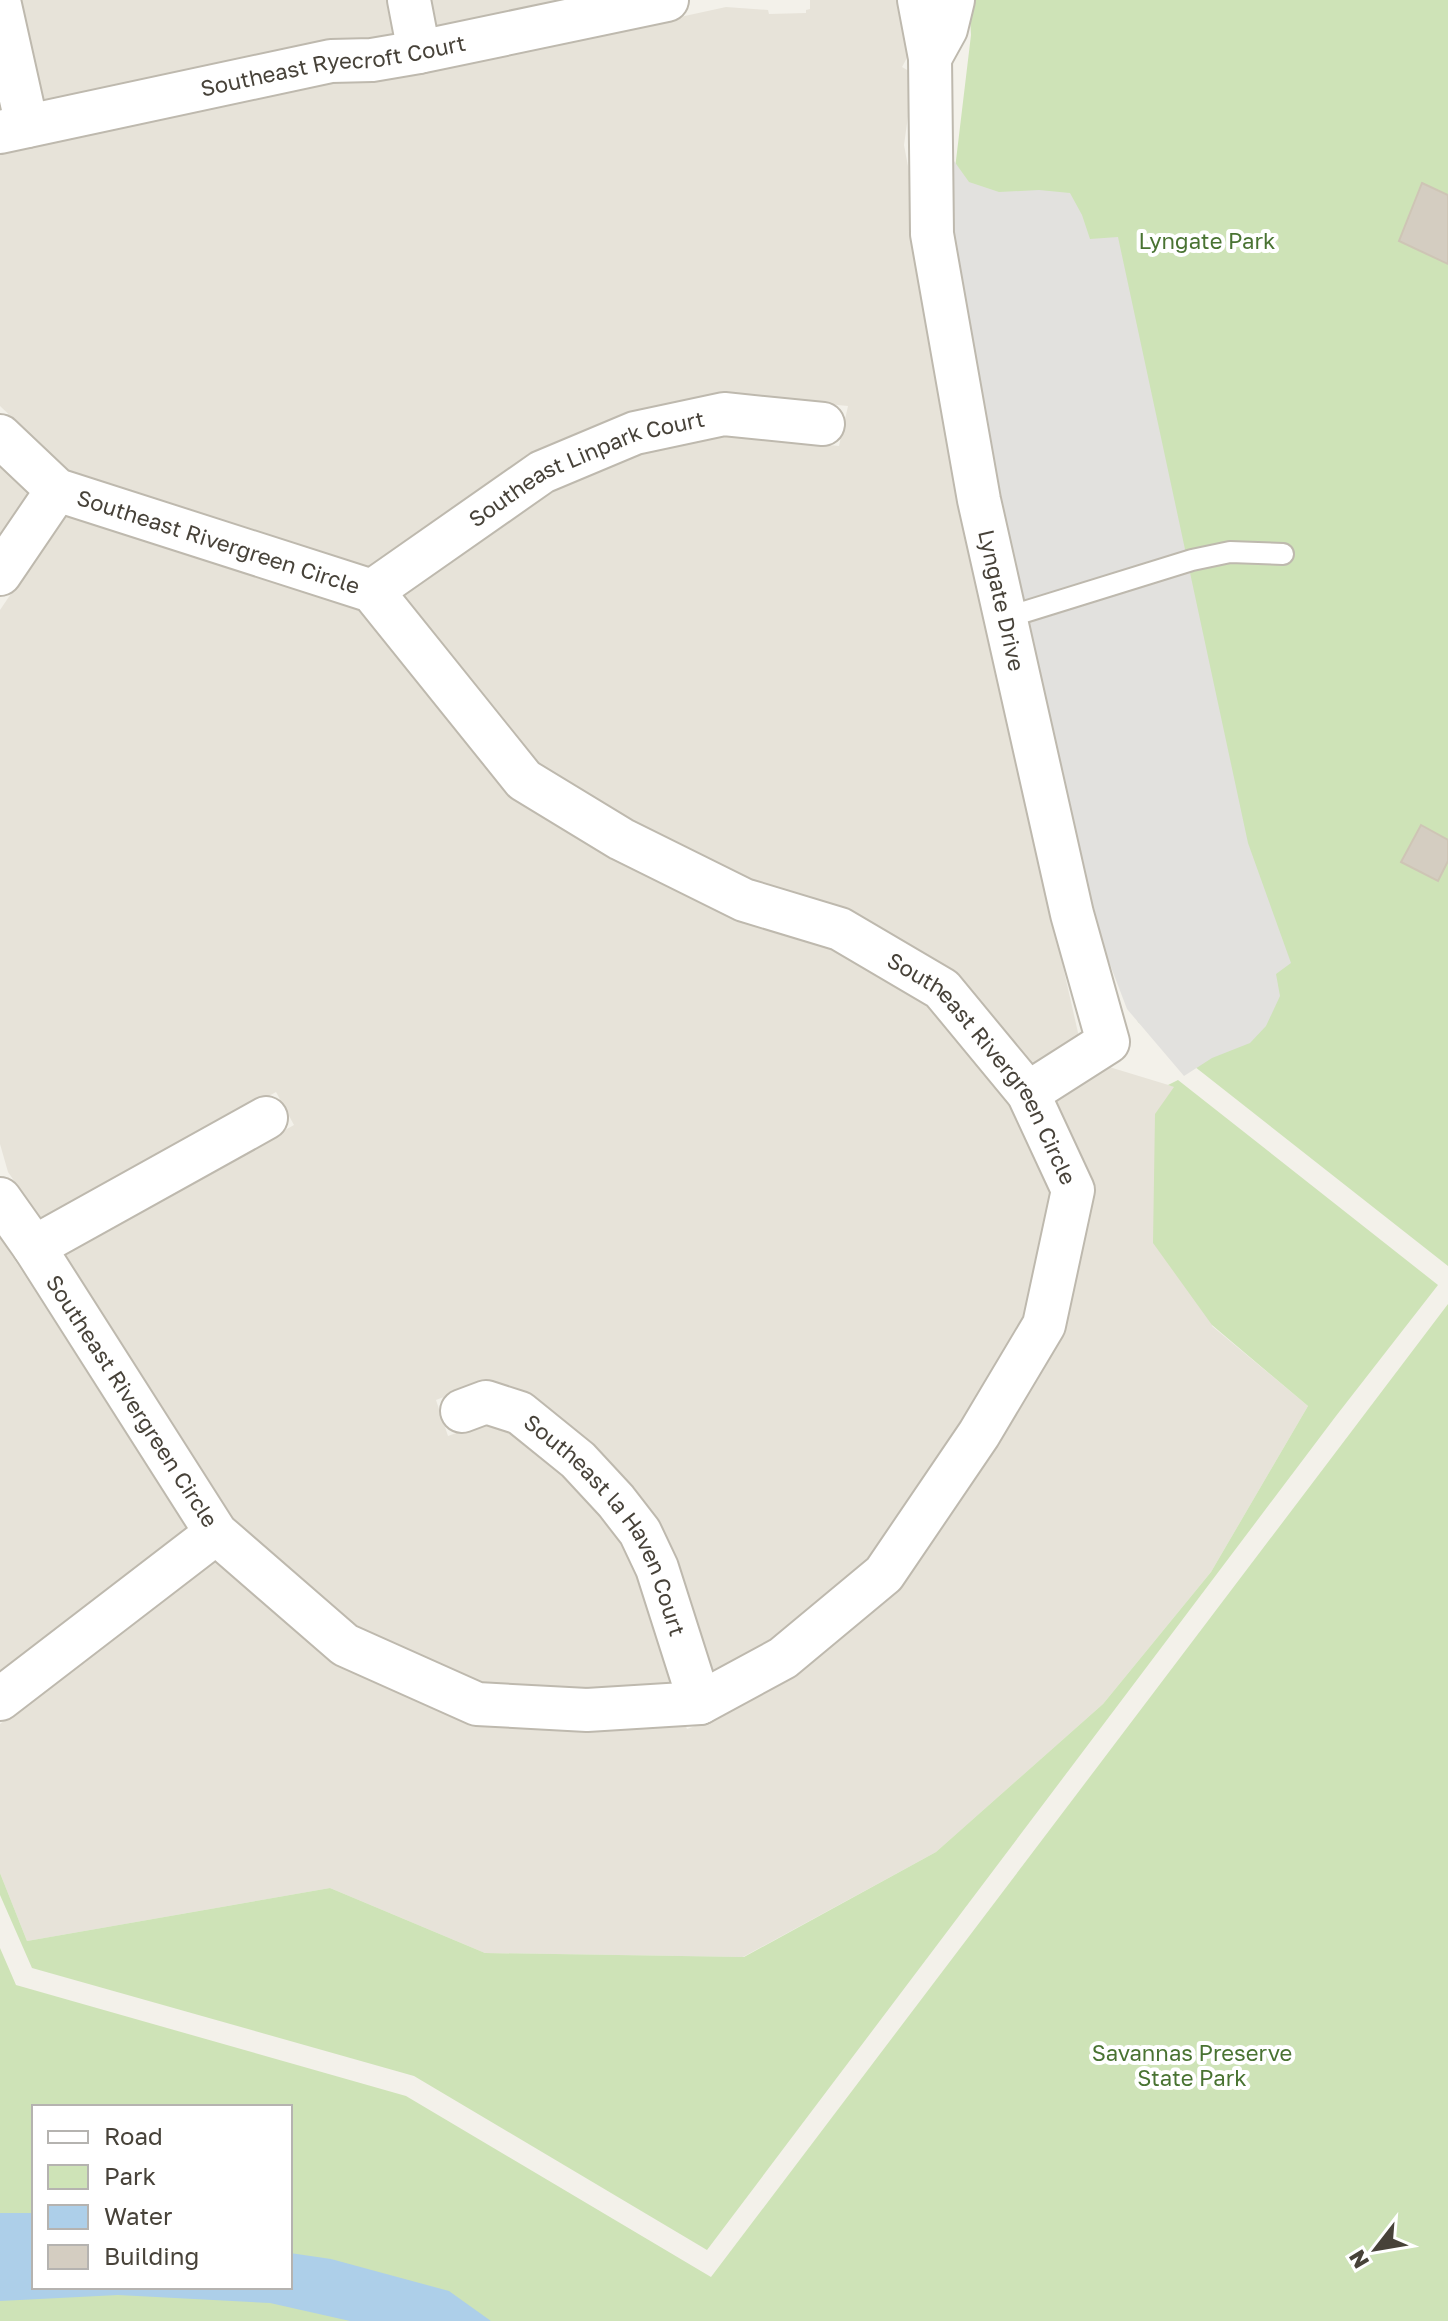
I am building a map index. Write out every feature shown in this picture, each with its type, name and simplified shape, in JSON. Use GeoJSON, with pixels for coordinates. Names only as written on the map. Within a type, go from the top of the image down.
{"type":"FeatureCollection","features":[{"type":"Feature","properties":{"kind":"street"},"geometry":{"type":"LineString","coordinates":[[409,0],[419,52]]}},
{"type":"Feature","properties":{"kind":"street","name":"Southeast Ryecroft Court"},"geometry":{"type":"LineString","coordinates":[[13,129],[331,61],[372,60],[419,52],[667,0]]}},
{"type":"Feature","properties":{"kind":"street","name":"Lyngate Drive"},"geometry":{"type":"LineString","coordinates":[[919,0],[930,58],[932,234],[979,500],[1072,914],[1108,1042],[1028,1093]]}},
{"type":"Feature","properties":{"kind":"street","name":"Lyngate Drive"},"geometry":{"type":"LineString","coordinates":[[930,58],[946,29],[953,0]]}},
{"type":"Feature","properties":{"kind":"street"},"geometry":{"type":"LineString","coordinates":[[0,5],[13,129]]}},
{"type":"Feature","properties":{"kind":"street","name":"Southeast Linpark Court"},"geometry":{"type":"LineString","coordinates":[[372,591],[542,472],[635,433],[724,414],[823,424]]}},
{"type":"Feature","properties":{"kind":"street","name":"Southeast Rivergreen Circle"},"geometry":{"type":"LineString","coordinates":[[0,436],[57,490],[372,591],[524,780],[621,839],[744,900],[840,929],[942,989],[1028,1093],[1073,1190],[1044,1325],[979,1434],[884,1574],[783,1658],[700,1703],[587,1710],[477,1704],[345,1645],[216,1533],[34,1247],[0,1199]]}},
{"type":"Feature","properties":{"kind":"street","name":"Southeast Rivergreen Circle"},"geometry":{"type":"LineString","coordinates":[[0,574],[57,490]]}},
{"type":"Feature","properties":{"kind":"street"},"geometry":{"type":"LineString","coordinates":[[34,1247],[266,1118]]}},
{"type":"Feature","properties":{"kind":"street","name":"Southeast la Haven Court"},"geometry":{"type":"LineString","coordinates":[[462,1411],[486,1402],[520,1413],[578,1460],[616,1501],[640,1532],[657,1568],[700,1703]]}},
{"type":"Feature","properties":{"kind":"street"},"geometry":{"type":"LineString","coordinates":[[0,1699],[216,1533]]}},
{"type":"Feature","properties":{"kind":"lane"},"geometry":{"type":"LineString","coordinates":[[1005,618],[1192,560],[1230,552],[1283,554]]}},
{"type":"Feature","properties":{"kind":"shaded area"},"geometry":{"type":"Polygon","coordinates":[[[21,0],[387,0],[395,36],[44,103],[21,0]]]}},
{"type":"Feature","properties":{"kind":"shaded area"},"geometry":{"type":"Polygon","coordinates":[[[430,0],[572,0],[436,29],[430,0]]]}},
{"type":"Feature","properties":{"kind":"shaded area"},"geometry":{"type":"Polygon","coordinates":[[[810,0],[897,0],[908,56],[902,67],[909,71],[909,109],[904,145],[910,177],[911,239],[958,505],[1079,1037],[1034,1066],[954,971],[853,912],[754,882],[633,821],[539,764],[402,594],[551,489],[640,452],[723,434],[839,446],[848,406],[728,394],[370,569],[70,472],[0,406],[0,152],[332,82],[404,77],[726,7],[768,10],[769,14],[806,13],[810,9],[810,0]]]}},
{"type":"Feature","properties":{"kind":"shaded area"},"geometry":{"type":"Polygon","coordinates":[[[949,154],[969,182],[999,192],[1039,190],[1070,193],[1090,239],[1118,237],[1248,843],[1291,963],[1276,974],[1280,996],[1266,1026],[1250,1043],[1212,1058],[1184,1076],[1127,1009],[1095,925],[1013,570],[952,247],[949,154]]]}},
{"type":"Feature","properties":{"kind":"shaded area"},"geometry":{"type":"Polygon","coordinates":[[[0,466],[30,494],[0,539],[0,466]]]}},
{"type":"Feature","properties":{"kind":"shaded area"},"geometry":{"type":"Polygon","coordinates":[[[65,514],[358,608],[511,797],[610,857],[733,918],[830,947],[927,1005],[1010,1105],[1052,1194],[1024,1320],[961,1425],[868,1562],[772,1642],[714,1674],[677,1561],[659,1522],[595,1446],[534,1397],[494,1383],[480,1383],[436,1400],[448,1436],[484,1423],[508,1431],[563,1475],[599,1514],[622,1543],[637,1576],[672,1685],[590,1690],[484,1685],[358,1628],[232,1519],[64,1253],[294,1125],[276,1092],[42,1221],[8,1172],[0,1144],[0,610],[65,514]]]}},
{"type":"Feature","properties":{"kind":"shaded area"},"geometry":{"type":"Polygon","coordinates":[[[1106,1066],[1175,1087],[1212,1326],[1308,1406],[1211,1572],[1103,1704],[936,1852],[743,1957],[485,1953],[330,1888],[27,1941],[0,1873],[0,1724],[213,1559],[335,1664],[473,1724],[685,1724],[687,1729],[727,1714],[726,1711],[792,1676],[1063,1334],[1094,1193],[1093,1181],[1055,1099],[1106,1066]]]}},
{"type":"Feature","properties":{"kind":"shaded area"},"geometry":{"type":"Polygon","coordinates":[[[0,1237],[188,1530],[0,1675],[0,1237]]]}},
{"type":"Feature","properties":{"kind":"green space","name":"Lyngate Park"},"geometry":{"type":"Polygon","coordinates":[[[969,0],[1448,0],[1448,1266],[1138,1022],[1061,756],[954,177],[971,35],[969,0]]]}},
{"type":"Feature","properties":{"kind":"green space"},"geometry":{"type":"Polygon","coordinates":[[[1178,1080],[1438,1285],[707,2250],[414,2076],[32,1968],[0,1895],[0,1873],[27,1941],[330,1888],[485,1953],[744,1957],[936,1852],[1103,1704],[1211,1572],[1308,1406],[1212,1325],[1153,1243],[1155,1114],[1174,1087],[1168,1085],[1178,1080]]]}},
{"type":"Feature","properties":{"kind":"green space","name":"Savannas Preserve State Park"},"geometry":{"type":"Polygon","coordinates":[[[1448,1304],[1448,2321],[0,2321],[0,1948],[16,1985],[406,2096],[711,2277],[1448,1304]]]}},
{"type":"Feature","properties":{"kind":"water"},"geometry":{"type":"Polygon","coordinates":[[[0,2213],[32,2213],[32,2289],[292,2289],[292,2253],[331,2259],[449,2291],[491,2321],[350,2321],[270,2303],[118,2295],[0,2301],[0,2213]]]}},
{"type":"Feature","properties":{"kind":"building"},"geometry":{"type":"Polygon","coordinates":[[[1422,183],[1448,195],[1448,264],[1399,241],[1422,183]]]}},
{"type":"Feature","properties":{"kind":"building"},"geometry":{"type":"Polygon","coordinates":[[[1421,825],[1448,840],[1448,861],[1438,881],[1401,862],[1421,825]]]}}]}
